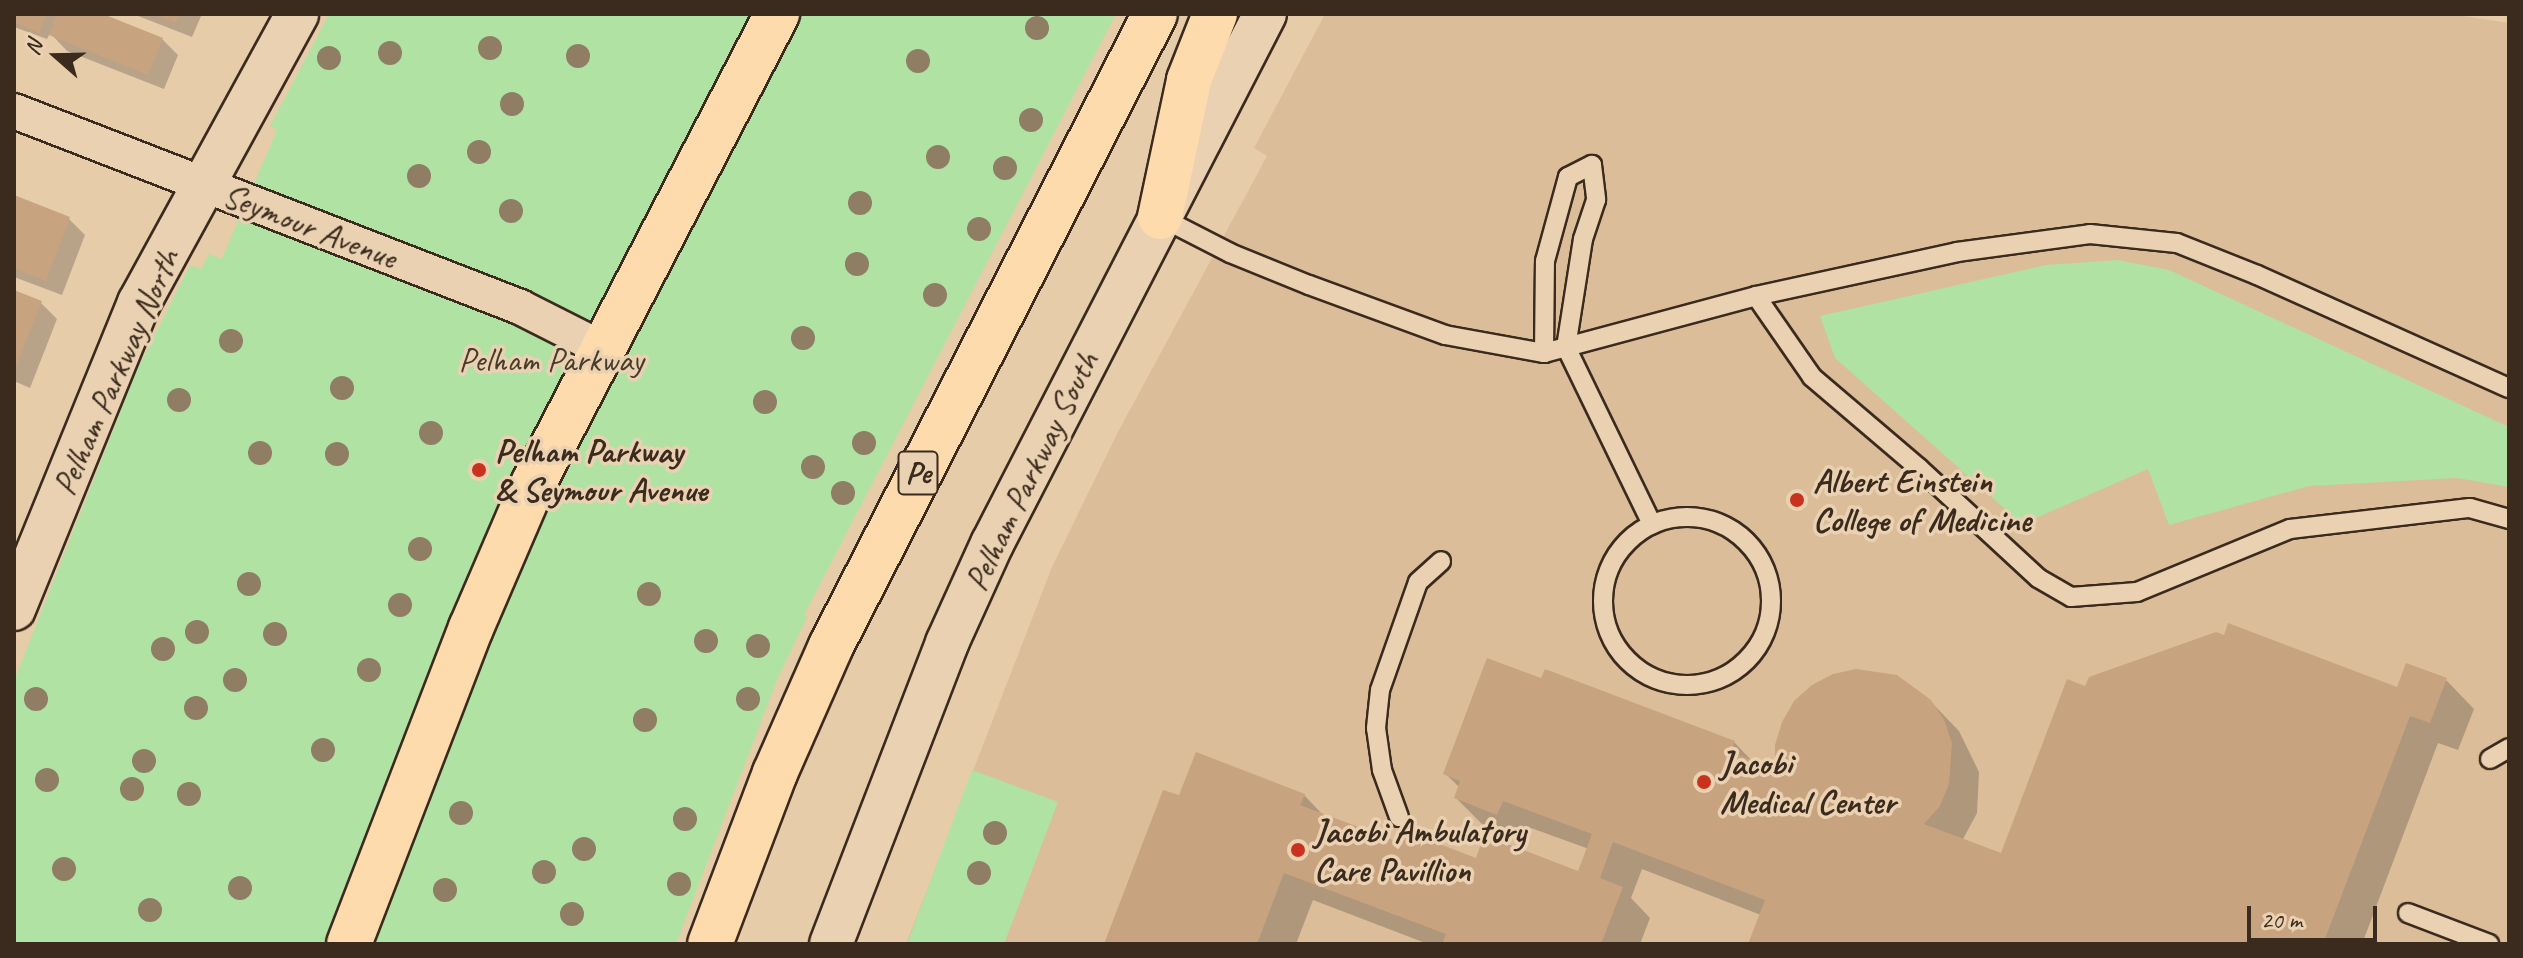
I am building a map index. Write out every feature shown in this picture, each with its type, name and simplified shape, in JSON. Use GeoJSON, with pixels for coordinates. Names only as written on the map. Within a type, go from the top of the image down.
{"type":"FeatureCollection","features":[{"type":"Feature","properties":{"kind":"main road"},"geometry":{"type":"LineString","coordinates":[[349,944],[501,556],[603,349],[777,14]]}},
{"type":"Feature","properties":{"kind":"main road","name":"Pe"},"geometry":{"type":"LineString","coordinates":[[710,944],[804,703],[837,633],[1155,14]]}},
{"type":"Feature","properties":{"kind":"main road"},"geometry":{"type":"LineString","coordinates":[[1160,217],[1189,80],[1215,14]]}},
{"type":"Feature","properties":{"kind":"street","name":"Pelham Parkway North"},"geometry":{"type":"LineString","coordinates":[[14,609],[139,303],[297,14]]}},
{"type":"Feature","properties":{"kind":"street","name":"Pelham Parkway South"},"geometry":{"type":"LineString","coordinates":[[831,944],[947,643],[1036,454],[1265,14]]}},
{"type":"Feature","properties":{"kind":"street","name":"Seymour Avenue"},"geometry":{"type":"LineString","coordinates":[[14,111],[520,307],[603,349]]}},
{"type":"Feature","properties":{"kind":"lane"},"geometry":{"type":"LineString","coordinates":[[1544,353],[1545,261],[1568,177],[1592,165],[1596,200],[1583,239],[1566,347],[1652,524]]}},
{"type":"Feature","properties":{"kind":"lane"},"geometry":{"type":"LineString","coordinates":[[1160,217],[1256,264],[1431,330],[1544,353],[1756,296],[1957,252],[2090,234],[2177,243],[2271,281],[2509,388]]}},
{"type":"Feature","properties":{"kind":"lane"},"geometry":{"type":"LineString","coordinates":[[1756,296],[1812,377],[1919,468],[2038,578],[2071,597],[2137,592],[2290,529],[2470,508],[2509,519]]}},
{"type":"Feature","properties":{"kind":"lane"},"geometry":{"type":"LineString","coordinates":[[1681,517],[1710,520],[1737,533],[1757,554],[1763,567],[1771,610],[1762,638],[1745,662],[1721,678],[1695,685],[1669,684],[1644,674],[1624,658],[1610,636],[1603,610],[1604,584],[1614,559],[1630,538],[1652,524],[1681,517]]}},
{"type":"Feature","properties":{"kind":"lane"},"geometry":{"type":"LineString","coordinates":[[1399,817],[1382,770],[1376,728],[1380,690],[1418,582],[1441,561]]}},
{"type":"Feature","properties":{"kind":"lane"},"geometry":{"type":"LineString","coordinates":[[2490,759],[2509,748]]}},
{"type":"Feature","properties":{"kind":"lane"},"geometry":{"type":"LineString","coordinates":[[2408,913],[2489,944]]}},
{"type":"Feature","properties":{"kind":"shaded area","name":"Albert Einstein College of Medicine"},"geometry":{"type":"Polygon","coordinates":[[[1325,14],[2450,14],[2509,23],[2509,944],[906,944],[1052,567],[1118,432],[1267,156],[1254,148],[1325,14]]]}},
{"type":"Feature","properties":{"kind":"green space","name":"Pelham Parkway"},"geometry":{"type":"Polygon","coordinates":[[[329,14],[1116,14],[804,615],[807,617],[777,680],[676,944],[14,944],[14,681],[137,370],[190,265],[201,269],[209,254],[222,259],[277,130],[270,126],[329,14]]]}},
{"type":"Feature","properties":{"kind":"green space"},"geometry":{"type":"Polygon","coordinates":[[[2118,260],[2169,270],[2509,427],[2509,487],[2457,478],[2309,486],[2169,525],[2148,469],[2022,524],[1835,358],[1820,316],[2046,265],[2118,260]]]}},
{"type":"Feature","properties":{"kind":"green space"},"geometry":{"type":"Polygon","coordinates":[[[972,770],[1058,802],[1004,944],[907,944],[972,770]]]}},
{"type":"Feature","properties":{"kind":"building"},"geometry":{"type":"Polygon","coordinates":[[[14,14],[47,14],[39,33],[14,22],[14,14]]]}},
{"type":"Feature","properties":{"kind":"building"},"geometry":{"type":"Polygon","coordinates":[[[57,14],[103,14],[163,38],[148,75],[49,35],[57,14]]]}},
{"type":"Feature","properties":{"kind":"building"},"geometry":{"type":"Polygon","coordinates":[[[155,14],[179,14],[176,23],[155,14]]]}},
{"type":"Feature","properties":{"kind":"building"},"geometry":{"type":"Polygon","coordinates":[[[14,195],[70,217],[46,281],[14,268],[14,195]]]}},
{"type":"Feature","properties":{"kind":"building"},"geometry":{"type":"Polygon","coordinates":[[[14,290],[42,301],[14,372],[14,290]]]}},
{"type":"Feature","properties":{"kind":"building","name":"Jacobi Medical Center"},"geometry":{"type":"Polygon","coordinates":[[[2228,623],[2397,687],[2406,663],[2447,678],[2430,723],[2410,716],[2323,944],[1748,944],[1765,900],[1613,842],[1600,878],[1623,887],[1601,944],[1442,944],[1446,934],[1284,873],[1257,944],[1104,944],[1163,790],[1179,795],[1196,752],[1305,794],[1300,805],[1401,843],[1406,831],[1476,858],[1484,835],[1578,871],[1592,834],[1503,801],[1497,815],[1454,798],[1460,781],[1443,774],[1487,658],[1541,678],[1545,669],[1735,741],[1731,752],[1775,769],[1775,745],[1782,722],[1794,701],[1812,685],[1833,674],[1856,669],[1897,675],[1931,700],[1944,720],[1952,743],[1949,784],[1940,806],[1924,824],[2001,853],[2067,679],[2085,686],[2089,677],[2216,632],[2224,635],[2228,623]]]}},
{"type":"Feature","properties":{"kind":"place","name":"Pelham Parkway & Seymour Avenue"},"geometry":{"type":"Point","coordinates":[479,470]}},
{"type":"Feature","properties":{"kind":"place","name":"Albert Einstein College of Medicine"},"geometry":{"type":"Point","coordinates":[1797,500]}},
{"type":"Feature","properties":{"kind":"place","name":"Jacobi Medical Center"},"geometry":{"type":"Point","coordinates":[1704,782]}},
{"type":"Feature","properties":{"kind":"place","name":"Jacobi Ambulatory Care Pavillion"},"geometry":{"type":"Point","coordinates":[1298,850]}}]}
